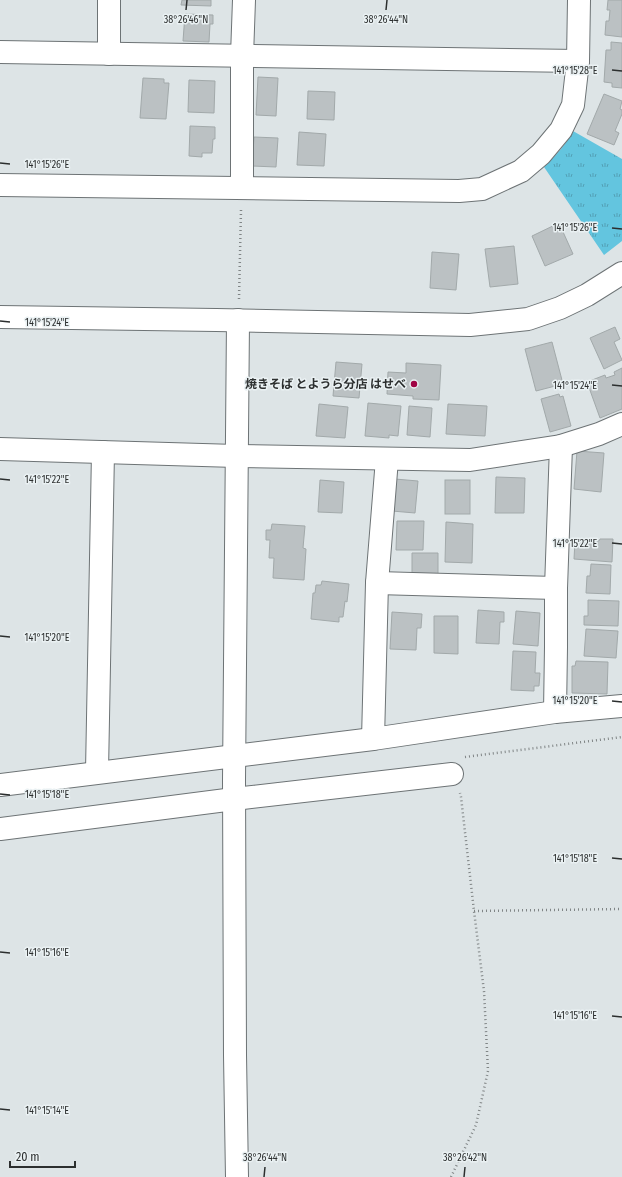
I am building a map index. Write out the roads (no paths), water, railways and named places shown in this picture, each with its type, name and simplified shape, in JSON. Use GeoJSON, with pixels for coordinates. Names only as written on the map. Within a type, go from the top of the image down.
{"type":"FeatureCollection","features":[{"type":"Feature","properties":{"kind":"street"},"geometry":{"type":"LineString","coordinates":[[109,0],[109,54]]}},
{"type":"Feature","properties":{"kind":"street"},"geometry":{"type":"LineString","coordinates":[[242,188],[242,56],[244,0]]}},
{"type":"Feature","properties":{"kind":"street"},"geometry":{"type":"LineString","coordinates":[[0,185],[459,191],[482,190],[521,171],[541,154],[561,130],[573,105],[578,61],[579,0]]}},
{"type":"Feature","properties":{"kind":"street"},"geometry":{"type":"LineString","coordinates":[[0,52],[578,61]]}},
{"type":"Feature","properties":{"kind":"street"},"geometry":{"type":"LineString","coordinates":[[0,317],[470,325],[528,319],[560,308],[587,295],[622,273]]}},
{"type":"Feature","properties":{"kind":"street"},"geometry":{"type":"LineString","coordinates":[[237,1177],[234,756],[238,320]]}},
{"type":"Feature","properties":{"kind":"street"},"geometry":{"type":"LineString","coordinates":[[0,450],[470,460],[561,446],[599,434],[622,424]]}},
{"type":"Feature","properties":{"kind":"street"},"geometry":{"type":"LineString","coordinates":[[555,712],[556,588],[561,446]]}},
{"type":"Feature","properties":{"kind":"street"},"geometry":{"type":"LineString","coordinates":[[97,772],[103,452]]}},
{"type":"Feature","properties":{"kind":"street"},"geometry":{"type":"LineString","coordinates":[[373,739],[377,583],[387,459]]}},
{"type":"Feature","properties":{"kind":"street"},"geometry":{"type":"LineString","coordinates":[[377,583],[556,588]]}},
{"type":"Feature","properties":{"kind":"street"},"geometry":{"type":"LineString","coordinates":[[0,785],[373,739],[555,712],[622,706]]}},
{"type":"Feature","properties":{"kind":"street"},"geometry":{"type":"LineString","coordinates":[[0,829],[234,799],[452,774]]}},
{"type":"Feature","properties":{"kind":"place","name":"焼きそば とようら分店 はせべ"},"geometry":{"type":"Point","coordinates":[414,384]}}]}
